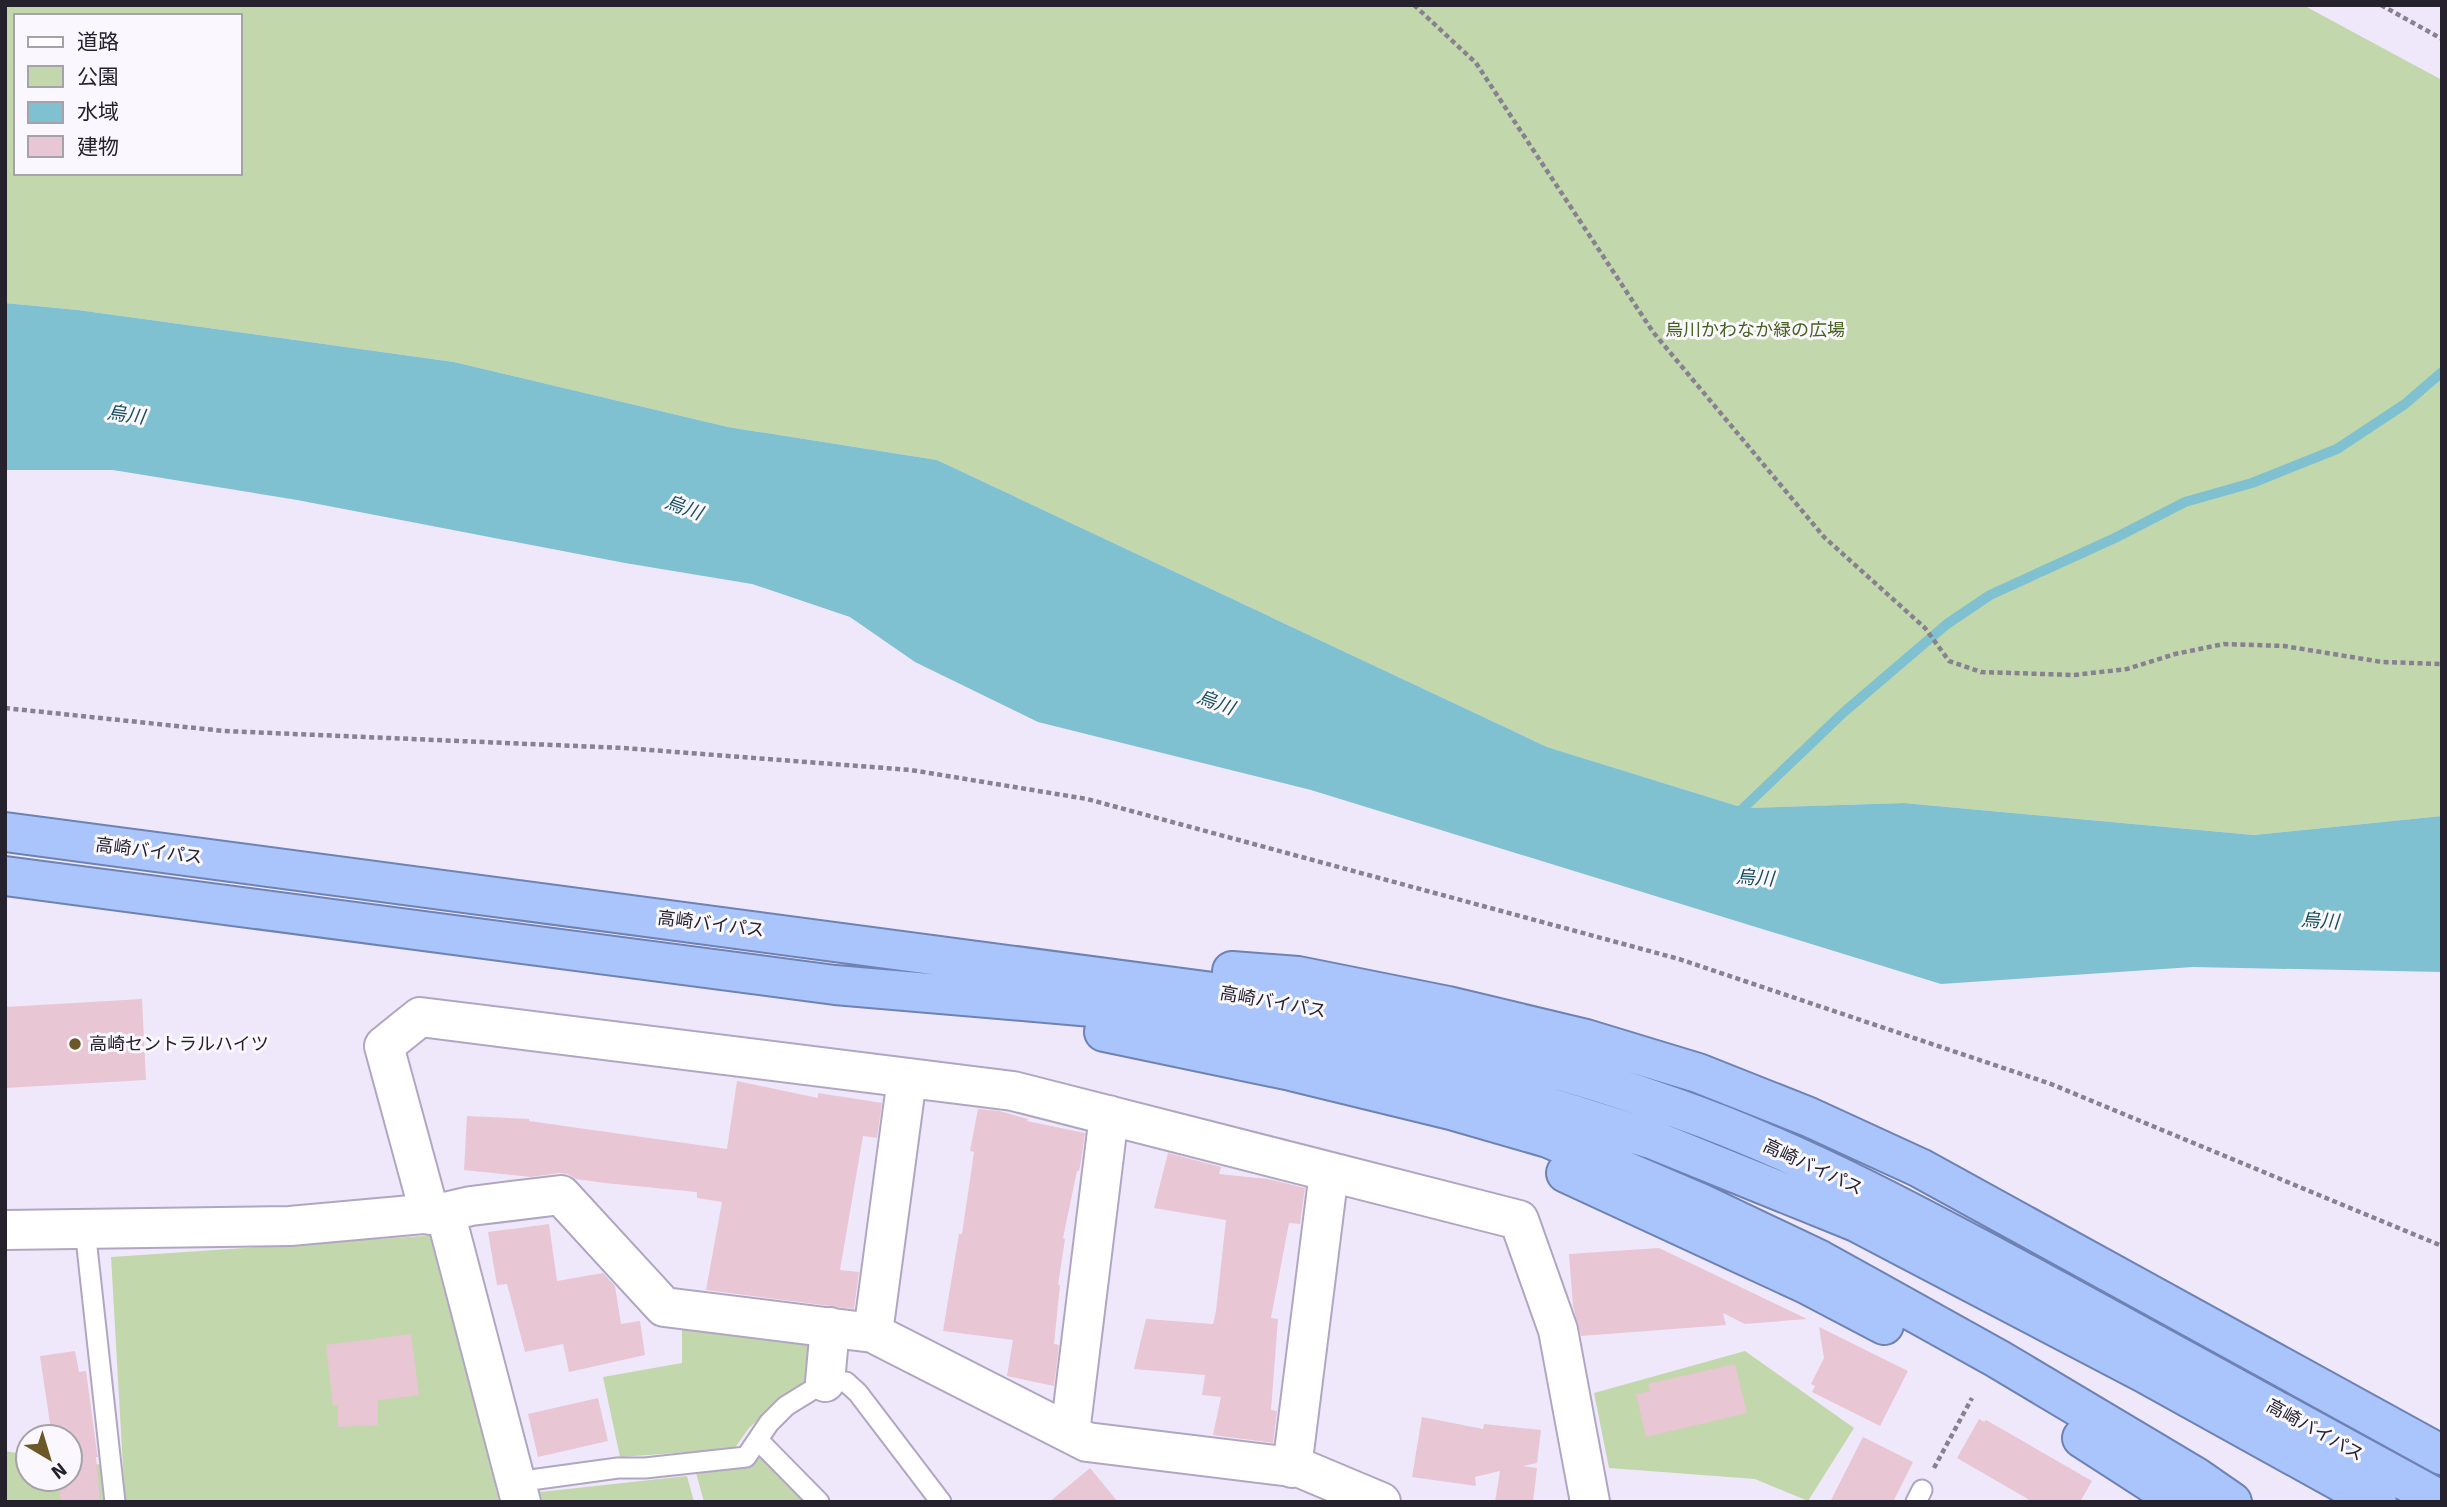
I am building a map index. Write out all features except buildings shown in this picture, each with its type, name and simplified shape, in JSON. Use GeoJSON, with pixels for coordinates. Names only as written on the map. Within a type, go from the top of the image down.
{"type":"FeatureCollection","features":[{"type":"Feature","properties":{"kind":"highway","name":"高崎バイパス"},"geometry":{"type":"LineString","coordinates":[[5,832],[1272,1000],[1378,1022],[1489,1050],[1677,1108],[1797,1158],[1965,1240],[2255,1415],[2377,1502]]}},
{"type":"Feature","properties":{"kind":"highway","name":"高崎バイパス"},"geometry":{"type":"LineString","coordinates":[[5,876],[835,985],[1092,1007],[1215,1024],[1363,1053],[1522,1097],[1651,1139],[1856,1222],[1960,1275],[2442,1501]]}},
{"type":"Feature","properties":{"kind":"highway"},"geometry":{"type":"LineString","coordinates":[[853,943],[1298,976],[1448,1006],[1561,1033],[1698,1073],[1809,1117],[1920,1168],[2442,1455]]}},
{"type":"Feature","properties":{"kind":"highway"},"geometry":{"type":"LineString","coordinates":[[835,985],[1095,1030],[1291,1071],[1451,1110],[1548,1138],[1688,1197],[1820,1260],[1998,1359],[2196,1476],[2232,1502]]}},
{"type":"Feature","properties":{"kind":"highway"},"geometry":{"type":"LineString","coordinates":[[1291,1071],[1545,1163],[1806,1284],[1983,1377],[2181,1502]]}},
{"type":"Feature","properties":{"kind":"street"},"geometry":{"type":"LineString","coordinates":[[519,1492],[438,1213],[384,1046],[419,1017],[1013,1091],[1519,1220],[1558,1330],[1590,1502]]}},
{"type":"Feature","properties":{"kind":"street"},"geometry":{"type":"LineString","coordinates":[[873,1333],[907,1077]]}},
{"type":"Feature","properties":{"kind":"street"},"geometry":{"type":"LineString","coordinates":[[1070,1433],[1109,1115]]}},
{"type":"Feature","properties":{"kind":"street"},"geometry":{"type":"LineString","coordinates":[[1292,1468],[1329,1172]]}},
{"type":"Feature","properties":{"kind":"street"},"geometry":{"type":"LineString","coordinates":[[5,1230],[290,1226],[438,1213],[471,1206],[561,1195],[664,1307],[873,1333],[1087,1442],[1300,1468],[1381,1502]]}},
{"type":"Feature","properties":{"kind":"street"},"geometry":{"type":"LineString","coordinates":[[825,1381],[830,1327]]}},
{"type":"Feature","properties":{"kind":"lane"},"geometry":{"type":"LineString","coordinates":[[85,1229],[115,1502]]}},
{"type":"Feature","properties":{"kind":"lane"},"geometry":{"type":"LineString","coordinates":[[519,1492],[618,1468],[645,1468],[746,1457],[769,1423],[786,1406],[825,1381],[846,1382],[858,1393],[942,1502]]}},
{"type":"Feature","properties":{"kind":"lane"},"geometry":{"type":"LineString","coordinates":[[758,1440],[819,1502]]}},
{"type":"Feature","properties":{"kind":"path"},"geometry":{"type":"LineString","coordinates":[[1414,5],[1476,64],[1653,332],[1824,537],[1925,628],[1949,661],[1981,672],[2074,675],[2127,669],[2175,654],[2224,644],[2284,646],[2382,662],[2442,664]]}},
{"type":"Feature","properties":{"kind":"path"},"geometry":{"type":"LineString","coordinates":[[2381,5],[2442,39]]}},
{"type":"Feature","properties":{"kind":"path"},"geometry":{"type":"LineString","coordinates":[[5,708],[224,731],[624,748],[911,770],[1087,799],[1679,959],[2051,1084],[2442,1246]]}},
{"type":"Feature","properties":{"kind":"path"},"geometry":{"type":"LineString","coordinates":[[1919,1496],[1972,1398]]}},
{"type":"Feature","properties":{"kind":"green space","name":"烏川かわなか緑の広場"},"geometry":{"type":"Polygon","coordinates":[[[5,5],[2303,5],[2442,80],[2442,816],[2254,835],[1904,803],[1744,808],[1547,747],[937,460],[728,427],[454,362],[78,310],[5,303],[5,5]]]}},
{"type":"Feature","properties":{"kind":"green space"},"geometry":{"type":"Polygon","coordinates":[[[437,1235],[499,1502],[125,1502],[111,1257],[437,1235]]]}},
{"type":"Feature","properties":{"kind":"green space"},"geometry":{"type":"Polygon","coordinates":[[[682,1323],[821,1334],[815,1381],[788,1393],[749,1428],[734,1449],[620,1457],[603,1377],[682,1363],[682,1323]]]}},
{"type":"Feature","properties":{"kind":"green space"},"geometry":{"type":"Polygon","coordinates":[[[1745,1351],[1854,1428],[1808,1501],[1755,1479],[1609,1468],[1594,1393],[1745,1351]]]}},
{"type":"Feature","properties":{"kind":"green space"},"geometry":{"type":"Polygon","coordinates":[[[5,1451],[14,1453],[14,1493],[84,1493],[84,1463],[104,1465],[105,1502],[5,1502],[5,1451]]]}},
{"type":"Feature","properties":{"kind":"green space"},"geometry":{"type":"Polygon","coordinates":[[[763,1455],[811,1502],[704,1502],[696,1473],[763,1455]]]}},
{"type":"Feature","properties":{"kind":"green space"},"geometry":{"type":"Polygon","coordinates":[[[687,1476],[694,1502],[543,1502],[540,1492],[687,1476]]]}},
{"type":"Feature","properties":{"kind":"water","name":"烏川"},"geometry":{"type":"Polygon","coordinates":[[[5,303],[78,310],[454,362],[728,427],[937,460],[1547,747],[1744,808],[1904,803],[2254,835],[2442,816],[2442,972],[2193,967],[1941,984],[1311,790],[1038,722],[915,662],[850,617],[752,584],[625,563],[297,500],[113,470],[5,470],[5,303]]]}},
{"type":"Feature","properties":{"kind":"waterway"},"geometry":{"type":"LineString","coordinates":[[1736,815],[1844,712],[1947,624],[1990,595],[2115,538],[2185,502],[2252,483],[2337,449],[2405,404],[2442,372]]}},
{"type":"Feature","properties":{"kind":"place","name":"高崎セントラルハイツ"},"geometry":{"type":"Point","coordinates":[75,1044]}}]}
